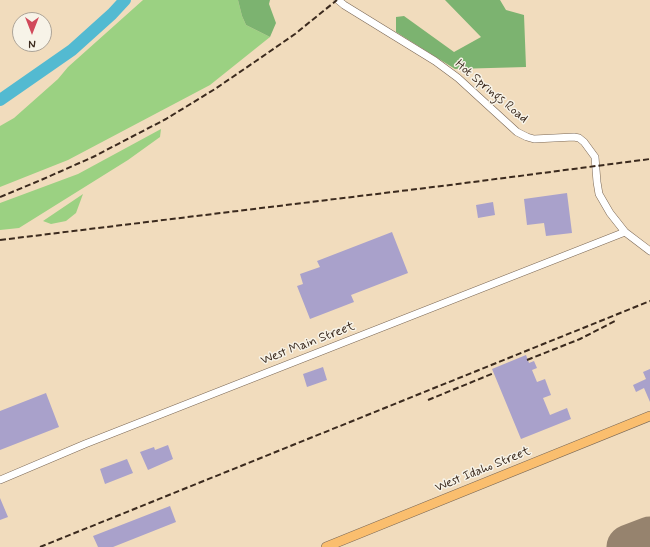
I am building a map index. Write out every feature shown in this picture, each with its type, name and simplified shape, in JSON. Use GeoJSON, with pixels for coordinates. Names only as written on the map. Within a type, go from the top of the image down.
{"type":"FeatureCollection","features":[{"type":"Feature","properties":{"kind":"main road","name":"West Idaho Street"},"geometry":{"type":"LineString","coordinates":[[326,547],[650,416]]}},
{"type":"Feature","properties":{"kind":"street","name":"Hot Springs Road"},"geometry":{"type":"LineString","coordinates":[[338,0],[435,61],[458,78],[517,132],[534,139],[574,137],[579,138],[584,142],[595,157],[597,182],[604,204],[617,224],[650,251]]}},
{"type":"Feature","properties":{"kind":"street","name":"West Main Street"},"geometry":{"type":"LineString","coordinates":[[0,480],[85,444],[625,232]]}},
{"type":"Feature","properties":{"kind":"green space"},"geometry":{"type":"Polygon","coordinates":[[[143,0],[238,0],[246,25],[270,37],[210,85],[68,160],[0,187],[0,126],[14,118],[143,0]]]}},
{"type":"Feature","properties":{"kind":"green space"},"geometry":{"type":"Polygon","coordinates":[[[238,0],[270,0],[269,4],[276,23],[270,37],[246,25],[238,0]]]}},
{"type":"Feature","properties":{"kind":"green space"},"geometry":{"type":"Polygon","coordinates":[[[445,0],[500,0],[506,10],[524,15],[526,67],[455,69],[396,32],[396,17],[404,16],[454,52],[481,37],[445,0]]]}},
{"type":"Feature","properties":{"kind":"green space"},"geometry":{"type":"Polygon","coordinates":[[[161,129],[160,137],[128,160],[19,228],[0,230],[0,203],[78,174],[161,129]]]}},
{"type":"Feature","properties":{"kind":"green space"},"geometry":{"type":"Polygon","coordinates":[[[83,194],[76,213],[66,221],[51,224],[43,221],[83,194]]]}},
{"type":"Feature","properties":{"kind":"building"},"geometry":{"type":"Polygon","coordinates":[[[567,193],[572,233],[546,236],[544,223],[527,225],[524,199],[567,193]]]}},
{"type":"Feature","properties":{"kind":"building"},"geometry":{"type":"Polygon","coordinates":[[[493,202],[495,215],[478,218],[476,205],[493,202]]]}},
{"type":"Feature","properties":{"kind":"building"},"geometry":{"type":"Polygon","coordinates":[[[392,232],[408,273],[351,295],[354,302],[310,319],[297,286],[303,284],[300,274],[320,267],[317,261],[392,232]]]}},
{"type":"Feature","properties":{"kind":"building"},"geometry":{"type":"Polygon","coordinates":[[[526,355],[529,363],[534,361],[537,368],[532,370],[537,382],[545,379],[551,395],[543,398],[550,415],[567,408],[571,419],[521,439],[492,369],[526,355]]]}},
{"type":"Feature","properties":{"kind":"building"},"geometry":{"type":"Polygon","coordinates":[[[323,367],[327,380],[307,387],[303,374],[323,367]]]}},
{"type":"Feature","properties":{"kind":"building"},"geometry":{"type":"Polygon","coordinates":[[[650,369],[650,402],[644,388],[636,392],[633,385],[646,379],[643,372],[650,369]]]}},
{"type":"Feature","properties":{"kind":"building"},"geometry":{"type":"Polygon","coordinates":[[[46,393],[59,427],[0,450],[0,411],[46,393]]]}},
{"type":"Feature","properties":{"kind":"building"},"geometry":{"type":"Polygon","coordinates":[[[168,445],[173,459],[148,470],[140,452],[154,447],[155,450],[168,445]]]}},
{"type":"Feature","properties":{"kind":"building"},"geometry":{"type":"Polygon","coordinates":[[[127,459],[133,473],[105,484],[100,469],[127,459]]]}},
{"type":"Feature","properties":{"kind":"building"},"geometry":{"type":"Polygon","coordinates":[[[0,498],[8,517],[0,520],[0,498]]]}},
{"type":"Feature","properties":{"kind":"building"},"geometry":{"type":"Polygon","coordinates":[[[170,506],[176,522],[113,547],[98,547],[93,536],[170,506]]]}},
{"type":"Feature","properties":{"kind":"waterway"},"geometry":{"type":"LineString","coordinates":[[0,100],[72,50],[112,14],[125,0]]}},
{"type":"Feature","properties":{"kind":"runway"},"geometry":{"type":"LineString","coordinates":[[629,547],[650,539]]}},
{"type":"Feature","properties":{"kind":"railway"},"geometry":{"type":"LineString","coordinates":[[0,197],[93,157],[166,119],[215,89],[295,34],[337,0]]}},
{"type":"Feature","properties":{"kind":"railway"},"geometry":{"type":"LineString","coordinates":[[0,240],[650,159]]}},
{"type":"Feature","properties":{"kind":"railway"},"geometry":{"type":"LineString","coordinates":[[40,547],[650,301]]}},
{"type":"Feature","properties":{"kind":"railway"},"geometry":{"type":"LineString","coordinates":[[527,360],[580,339],[617,320]]}},
{"type":"Feature","properties":{"kind":"railway"},"geometry":{"type":"LineString","coordinates":[[428,400],[494,373]]}}]}
